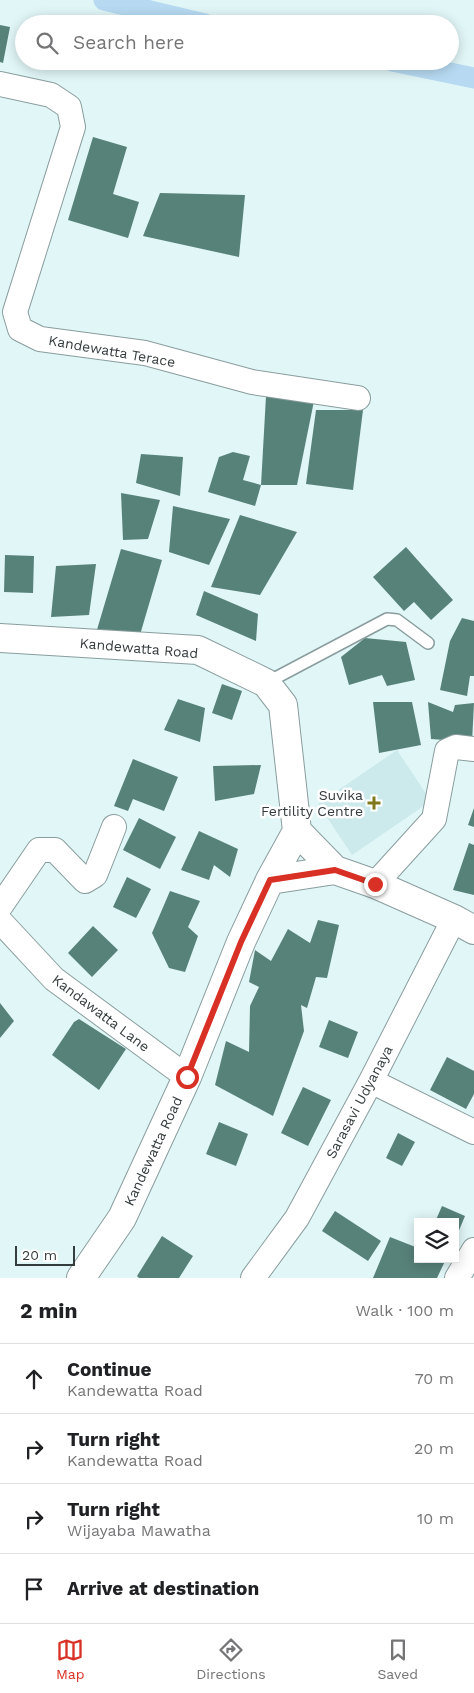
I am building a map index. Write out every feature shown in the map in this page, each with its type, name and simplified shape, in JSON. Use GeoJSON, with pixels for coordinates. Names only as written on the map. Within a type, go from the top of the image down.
{"type":"FeatureCollection","features":[{"type":"Feature","properties":{"kind":"street","name":"Kandewatta Terace"},"geometry":{"type":"LineString","coordinates":[[0,84],[51,95],[69,107],[73,127],[15,312],[20,329],[40,339],[145,354],[252,382],[358,398]]}},
{"type":"Feature","properties":{"kind":"street","name":"Kandewatta Road"},"geometry":{"type":"LineString","coordinates":[[0,638],[198,650],[266,683],[283,705],[297,831],[270,880],[241,942],[187,1077],[122,1218],[81,1278]]}},
{"type":"Feature","properties":{"kind":"street"},"geometry":{"type":"LineString","coordinates":[[375,884],[434,819],[447,751],[456,747],[474,749]]}},
{"type":"Feature","properties":{"kind":"street"},"geometry":{"type":"LineString","coordinates":[[0,907],[39,850],[55,850],[85,881],[95,875],[114,827]]}},
{"type":"Feature","properties":{"kind":"street"},"geometry":{"type":"LineString","coordinates":[[297,831],[335,870],[375,884],[464,924]]}},
{"type":"Feature","properties":{"kind":"street"},"geometry":{"type":"LineString","coordinates":[[270,880],[335,870]]}},
{"type":"Feature","properties":{"kind":"street","name":"Kandawatta Lane"},"geometry":{"type":"LineString","coordinates":[[0,921],[54,979],[187,1077]]}},
{"type":"Feature","properties":{"kind":"street","name":"Sarasavi Udyanaya"},"geometry":{"type":"LineString","coordinates":[[254,1278],[297,1218],[371,1081],[464,924]]}},
{"type":"Feature","properties":{"kind":"street"},"geometry":{"type":"LineString","coordinates":[[371,1081],[474,1132]]}},
{"type":"Feature","properties":{"kind":"street"},"geometry":{"type":"LineString","coordinates":[[457,1278],[474,1250]]}},
{"type":"Feature","properties":{"kind":"lane"},"geometry":{"type":"LineString","coordinates":[[266,683],[387,619],[397,620],[428,643]]}},
{"type":"Feature","properties":{"kind":"shaded area","name":"Suvika Fertility Centre"},"geometry":{"type":"Polygon","coordinates":[[[397,750],[431,801],[352,855],[318,804],[397,750]]]}},
{"type":"Feature","properties":{"kind":"building"},"geometry":{"type":"Polygon","coordinates":[[[0,25],[10,27],[3,63],[0,62],[0,25]]]}},
{"type":"Feature","properties":{"kind":"building"},"geometry":{"type":"Polygon","coordinates":[[[93,137],[127,147],[113,194],[139,202],[128,238],[68,220],[93,137]]]}},
{"type":"Feature","properties":{"kind":"building"},"geometry":{"type":"Polygon","coordinates":[[[160,193],[245,195],[239,257],[143,236],[160,193]]]}},
{"type":"Feature","properties":{"kind":"building"},"geometry":{"type":"Polygon","coordinates":[[[266,396],[314,401],[297,485],[261,485],[266,396]]]}},
{"type":"Feature","properties":{"kind":"building"},"geometry":{"type":"Polygon","coordinates":[[[316,410],[363,410],[353,490],[306,484],[316,410]]]}},
{"type":"Feature","properties":{"kind":"building"},"geometry":{"type":"Polygon","coordinates":[[[233,452],[250,456],[243,480],[261,485],[255,506],[208,492],[219,457],[233,452]]]}},
{"type":"Feature","properties":{"kind":"building"},"geometry":{"type":"Polygon","coordinates":[[[141,454],[183,457],[180,496],[136,483],[141,454]]]}},
{"type":"Feature","properties":{"kind":"building"},"geometry":{"type":"Polygon","coordinates":[[[121,493],[160,500],[148,539],[123,540],[121,493]]]}},
{"type":"Feature","properties":{"kind":"building"},"geometry":{"type":"Polygon","coordinates":[[[173,506],[230,519],[209,565],[169,552],[173,506]]]}},
{"type":"Feature","properties":{"kind":"building"},"geometry":{"type":"Polygon","coordinates":[[[240,515],[297,532],[260,595],[211,587],[240,515]]]}},
{"type":"Feature","properties":{"kind":"building"},"geometry":{"type":"Polygon","coordinates":[[[406,547],[453,600],[431,620],[414,602],[404,611],[373,577],[406,547]]]}},
{"type":"Feature","properties":{"kind":"building"},"geometry":{"type":"Polygon","coordinates":[[[121,549],[162,560],[137,645],[96,633],[121,549]]]}},
{"type":"Feature","properties":{"kind":"building"},"geometry":{"type":"Polygon","coordinates":[[[5,555],[34,556],[33,593],[4,592],[5,555]]]}},
{"type":"Feature","properties":{"kind":"building"},"geometry":{"type":"Polygon","coordinates":[[[96,564],[89,615],[51,617],[56,566],[96,564]]]}},
{"type":"Feature","properties":{"kind":"building"},"geometry":{"type":"Polygon","coordinates":[[[204,591],[258,614],[256,641],[196,615],[204,591]]]}},
{"type":"Feature","properties":{"kind":"building"},"geometry":{"type":"Polygon","coordinates":[[[462,618],[474,621],[474,676],[470,676],[467,696],[440,690],[450,641],[462,618]]]}},
{"type":"Feature","properties":{"kind":"building"},"geometry":{"type":"Polygon","coordinates":[[[365,638],[406,642],[415,680],[387,686],[382,675],[349,685],[341,657],[365,638]]]}},
{"type":"Feature","properties":{"kind":"building"},"geometry":{"type":"Polygon","coordinates":[[[222,684],[242,691],[232,720],[212,713],[222,684]]]}},
{"type":"Feature","properties":{"kind":"building"},"geometry":{"type":"Polygon","coordinates":[[[178,699],[205,708],[200,742],[164,730],[178,699]]]}},
{"type":"Feature","properties":{"kind":"building"},"geometry":{"type":"Polygon","coordinates":[[[373,702],[412,702],[421,745],[379,753],[373,702]]]}},
{"type":"Feature","properties":{"kind":"building"},"geometry":{"type":"Polygon","coordinates":[[[428,702],[453,712],[455,705],[474,703],[472,742],[431,739],[428,702]]]}},
{"type":"Feature","properties":{"kind":"building"},"geometry":{"type":"Polygon","coordinates":[[[133,759],[178,777],[164,811],[133,799],[128,811],[114,806],[133,759]]]}},
{"type":"Feature","properties":{"kind":"building"},"geometry":{"type":"Polygon","coordinates":[[[261,765],[254,794],[215,801],[213,766],[261,765]]]}},
{"type":"Feature","properties":{"kind":"building"},"geometry":{"type":"Polygon","coordinates":[[[474,808],[474,827],[468,825],[474,808]]]}},
{"type":"Feature","properties":{"kind":"building"},"geometry":{"type":"Polygon","coordinates":[[[139,818],[176,837],[160,869],[123,850],[139,818]]]}},
{"type":"Feature","properties":{"kind":"building"},"geometry":{"type":"Polygon","coordinates":[[[199,831],[238,849],[230,877],[214,865],[209,880],[181,870],[199,831]]]}},
{"type":"Feature","properties":{"kind":"building"},"geometry":{"type":"Polygon","coordinates":[[[469,843],[474,845],[474,895],[453,890],[469,843]]]}},
{"type":"Feature","properties":{"kind":"building"},"geometry":{"type":"Polygon","coordinates":[[[127,877],[151,889],[136,918],[113,907],[127,877]]]}},
{"type":"Feature","properties":{"kind":"building"},"geometry":{"type":"Polygon","coordinates":[[[170,891],[200,901],[188,927],[198,936],[185,972],[169,968],[152,933],[170,891]]]}},
{"type":"Feature","properties":{"kind":"building"},"geometry":{"type":"Polygon","coordinates":[[[318,920],[339,925],[327,978],[316,977],[307,1008],[301,1005],[304,1031],[273,1116],[215,1085],[226,1041],[249,1052],[250,1006],[259,987],[249,982],[255,950],[271,961],[288,929],[310,943],[318,920]]]}},
{"type":"Feature","properties":{"kind":"building"},"geometry":{"type":"Polygon","coordinates":[[[93,926],[118,950],[92,977],[68,953],[93,926]]]}},
{"type":"Feature","properties":{"kind":"building"},"geometry":{"type":"Polygon","coordinates":[[[0,1003],[14,1021],[0,1038],[0,1003]]]}},
{"type":"Feature","properties":{"kind":"building"},"geometry":{"type":"Polygon","coordinates":[[[79,1019],[126,1049],[99,1090],[52,1055],[74,1022],[79,1019]]]}},
{"type":"Feature","properties":{"kind":"building"},"geometry":{"type":"Polygon","coordinates":[[[329,1020],[358,1032],[348,1058],[319,1047],[329,1020]]]}},
{"type":"Feature","properties":{"kind":"building"},"geometry":{"type":"Polygon","coordinates":[[[447,1057],[474,1071],[474,1094],[466,1109],[430,1090],[447,1057]]]}},
{"type":"Feature","properties":{"kind":"building"},"geometry":{"type":"Polygon","coordinates":[[[303,1087],[331,1100],[308,1146],[281,1133],[303,1087]]]}},
{"type":"Feature","properties":{"kind":"building"},"geometry":{"type":"Polygon","coordinates":[[[219,1122],[248,1134],[236,1166],[206,1154],[219,1122]]]}},
{"type":"Feature","properties":{"kind":"building"},"geometry":{"type":"Polygon","coordinates":[[[398,1133],[415,1142],[402,1166],[386,1158],[398,1133]]]}},
{"type":"Feature","properties":{"kind":"building"},"geometry":{"type":"Polygon","coordinates":[[[442,1206],[465,1216],[459,1230],[459,1218],[437,1218],[442,1206]]]}},
{"type":"Feature","properties":{"kind":"building"},"geometry":{"type":"Polygon","coordinates":[[[335,1211],[381,1241],[368,1261],[322,1231],[335,1211]]]}},
{"type":"Feature","properties":{"kind":"building"},"geometry":{"type":"Polygon","coordinates":[[[162,1236],[193,1256],[179,1278],[139,1278],[137,1276],[162,1236]]]}},
{"type":"Feature","properties":{"kind":"building"},"geometry":{"type":"Polygon","coordinates":[[[390,1237],[414,1246],[414,1263],[444,1263],[437,1278],[373,1278],[390,1237]]]}},
{"type":"Feature","properties":{"kind":"waterway"},"geometry":{"type":"LineString","coordinates":[[104,0],[167,15]]}},
{"type":"Feature","properties":{"kind":"waterway"},"geometry":{"type":"LineString","coordinates":[[435,70],[474,78]]}},
{"type":"Feature","properties":{"kind":"place","name":"Suvika Fertility Centre"},"geometry":{"type":"Point","coordinates":[374,803]}},
{"type":"Feature","properties":{"kind":"route"},"geometry":{"type":"LineString","coordinates":[[187,1077],[241,942],[270,880],[335,870],[375,884]]}}]}
